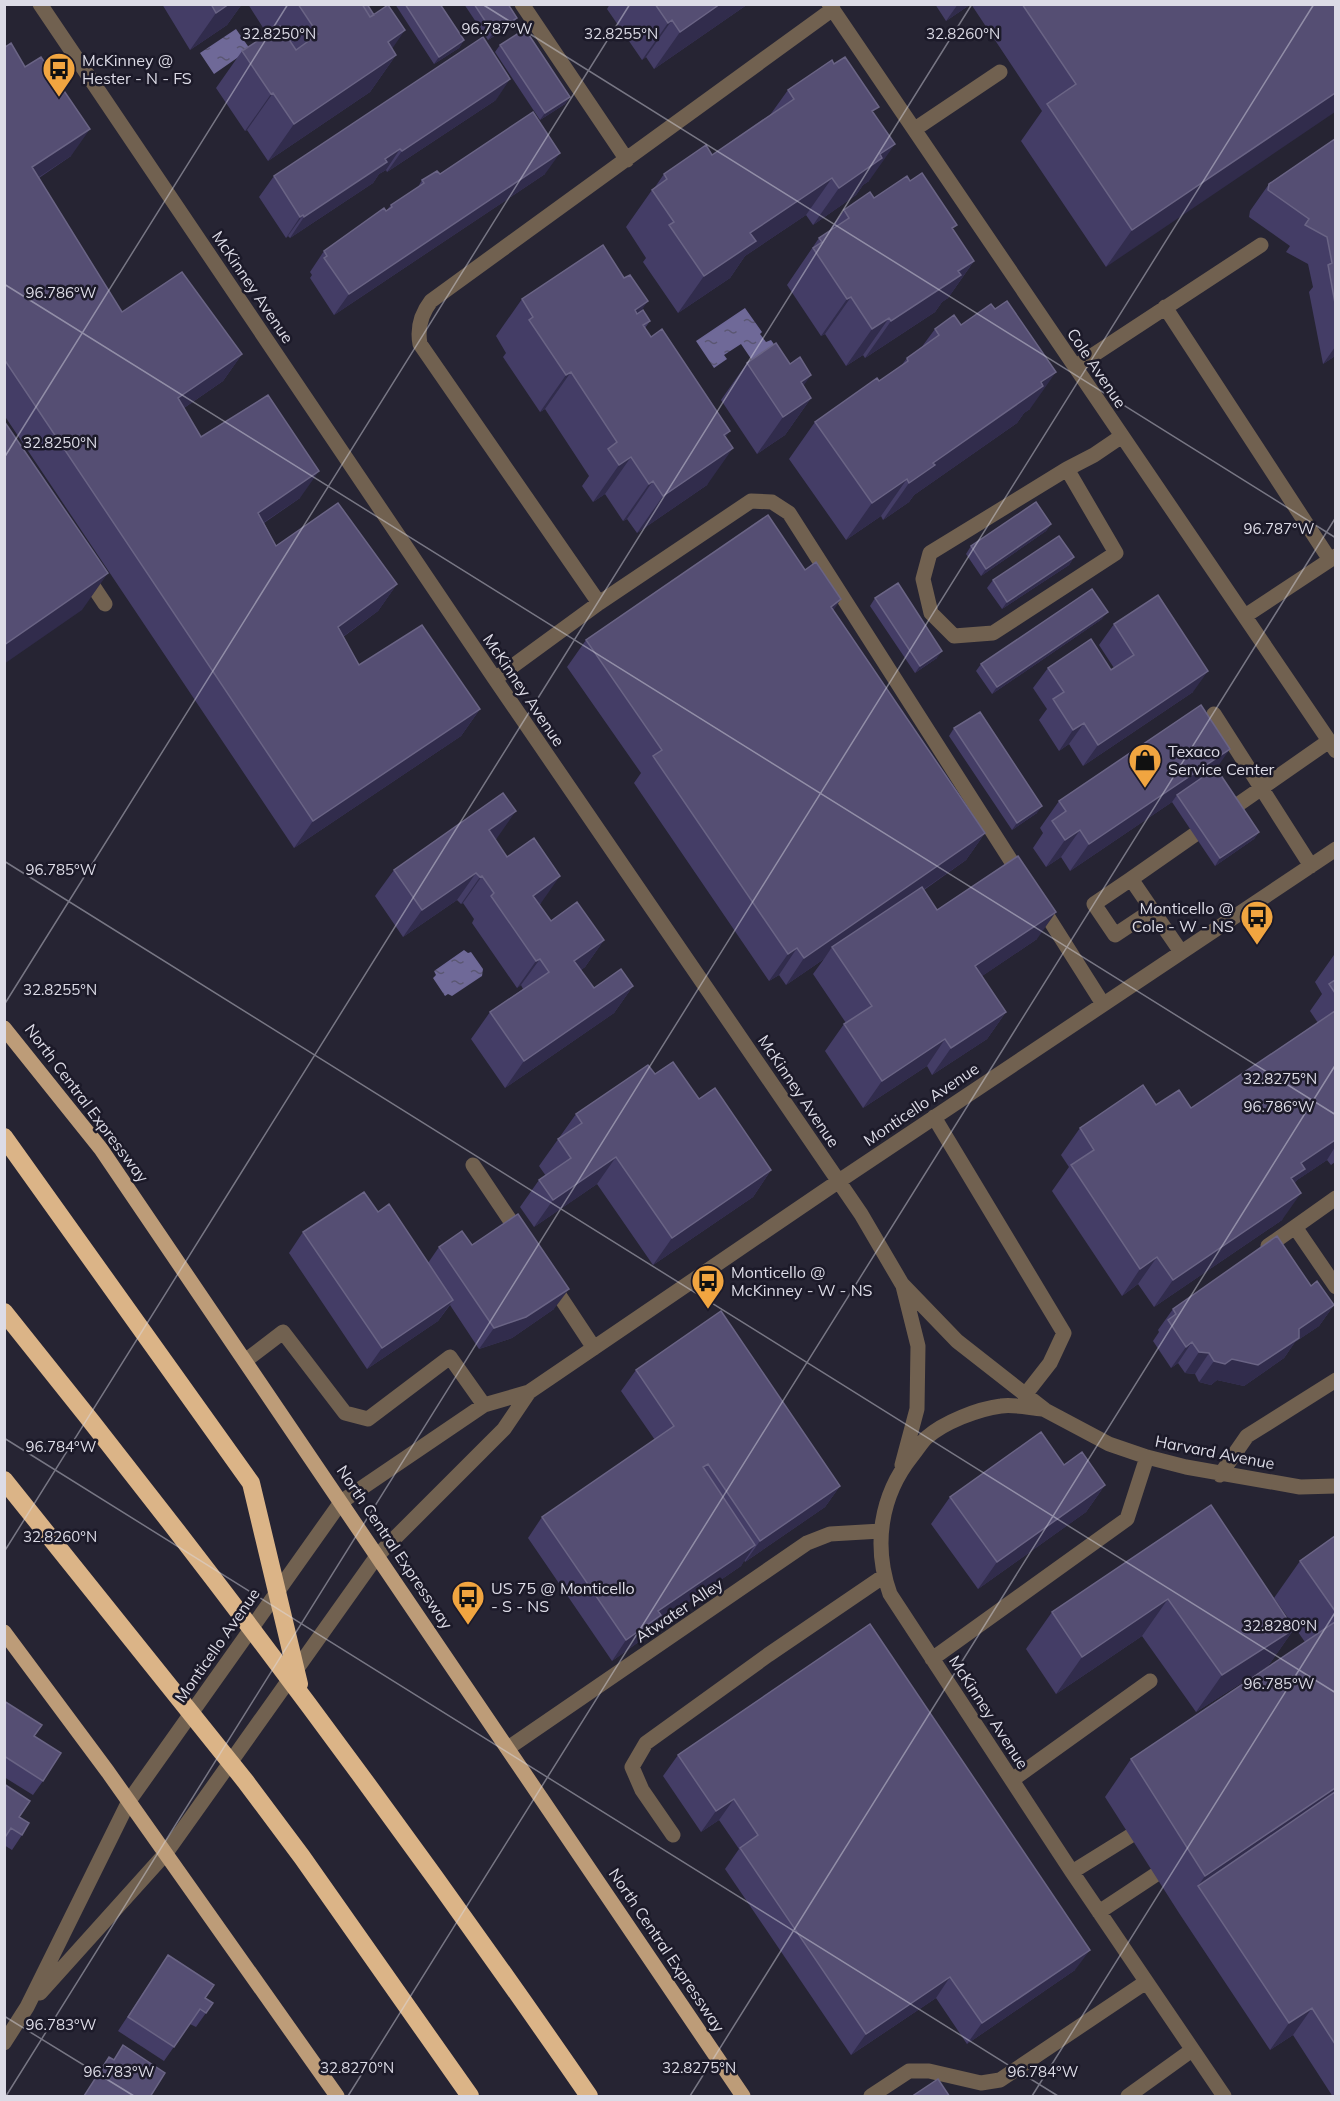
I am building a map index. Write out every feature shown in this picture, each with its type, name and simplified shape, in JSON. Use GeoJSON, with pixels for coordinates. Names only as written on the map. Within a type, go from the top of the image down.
{"type":"FeatureCollection","features":[{"type":"Feature","properties":{"kind":"highway"},"geometry":{"type":"LineString","coordinates":[[4,1137],[251,1484],[301,1691]]}},
{"type":"Feature","properties":{"kind":"highway"},"geometry":{"type":"LineString","coordinates":[[4,1312],[144,1487],[301,1691],[520,1996],[589,2097]]}},
{"type":"Feature","properties":{"kind":"highway"},"geometry":{"type":"LineString","coordinates":[[4,1480],[246,1782],[302,1857],[470,2097]]}},
{"type":"Feature","properties":{"kind":"main road","name":"North Central Expressway"},"geometry":{"type":"LineString","coordinates":[[4,1028],[101,1149],[743,2097]]}},
{"type":"Feature","properties":{"kind":"main road"},"geometry":{"type":"LineString","coordinates":[[4,1632],[129,1801],[337,2097]]}},
{"type":"Feature","properties":{"kind":"street","name":"McKinney Avenue"},"geometry":{"type":"LineString","coordinates":[[40,4],[495,679],[839,1181],[902,1284],[957,1341],[1000,1377]]}},
{"type":"Feature","properties":{"kind":"street"},"geometry":{"type":"LineString","coordinates":[[522,4],[627,160]]}},
{"type":"Feature","properties":{"kind":"street"},"geometry":{"type":"LineString","coordinates":[[598,603],[420,344],[418,334],[423,312],[431,301],[627,160],[831,7]]}},
{"type":"Feature","properties":{"kind":"street","name":"Cole Avenue"},"geometry":{"type":"LineString","coordinates":[[831,7],[1332,746]]}},
{"type":"Feature","properties":{"kind":"street"},"geometry":{"type":"LineString","coordinates":[[915,129],[1000,72]]}},
{"type":"Feature","properties":{"kind":"street"},"geometry":{"type":"LineString","coordinates":[[1075,367],[1261,244]]}},
{"type":"Feature","properties":{"kind":"street"},"geometry":{"type":"LineString","coordinates":[[1165,308],[1333,558],[1245,616]]}},
{"type":"Feature","properties":{"kind":"street"},"geometry":{"type":"LineString","coordinates":[[1067,469],[1116,553],[993,633],[954,636],[932,613],[923,579],[930,553],[1067,469],[1094,455],[1122,436]]}},
{"type":"Feature","properties":{"kind":"street"},"geometry":{"type":"LineString","coordinates":[[495,679],[598,603],[751,501],[772,502],[789,513],[1103,1004]]}},
{"type":"Feature","properties":{"kind":"street"},"geometry":{"type":"LineString","coordinates":[[74,557],[105,604]]}},
{"type":"Feature","properties":{"kind":"street"},"geometry":{"type":"LineString","coordinates":[[1214,714],[1311,866]]}},
{"type":"Feature","properties":{"kind":"street"},"geometry":{"type":"LineString","coordinates":[[1233,808],[1332,746]]}},
{"type":"Feature","properties":{"kind":"street"},"geometry":{"type":"LineString","coordinates":[[1151,911],[1115,935],[1094,904],[1194,835]]}},
{"type":"Feature","properties":{"kind":"street","name":"Monticello Avenue"},"geometry":{"type":"LineString","coordinates":[[4,2043],[27,2007],[129,1801],[340,1502],[484,1405],[529,1392],[1335,849]]}},
{"type":"Feature","properties":{"kind":"street"},"geometry":{"type":"LineString","coordinates":[[1131,879],[1181,952]]}},
{"type":"Feature","properties":{"kind":"street"},"geometry":{"type":"LineString","coordinates":[[934,1117],[1064,1333],[1050,1363],[1025,1395]]}},
{"type":"Feature","properties":{"kind":"street"},"geometry":{"type":"LineString","coordinates":[[473,1165],[530,1251]]}},
{"type":"Feature","properties":{"kind":"street"},"geometry":{"type":"LineString","coordinates":[[1268,1246],[1335,1198]]}},
{"type":"Feature","properties":{"kind":"street"},"geometry":{"type":"LineString","coordinates":[[1295,1227],[1335,1287]]}},
{"type":"Feature","properties":{"kind":"street"},"geometry":{"type":"LineString","coordinates":[[543,1271],[594,1348]]}},
{"type":"Feature","properties":{"kind":"street"},"geometry":{"type":"LineString","coordinates":[[900,1471],[917,1409],[918,1346],[902,1284]]}},
{"type":"Feature","properties":{"kind":"street"},"geometry":{"type":"LineString","coordinates":[[244,1361],[283,1332],[345,1413],[368,1419],[450,1357],[484,1405]]}},
{"type":"Feature","properties":{"kind":"street","name":"Harvard Avenue"},"geometry":{"type":"LineString","coordinates":[[1000,1377],[1046,1410],[1109,1444],[1147,1457],[1220,1474],[1300,1487],[1335,1485]]}},
{"type":"Feature","properties":{"kind":"street"},"geometry":{"type":"LineString","coordinates":[[1220,1474],[1247,1436],[1335,1380]]}},
{"type":"Feature","properties":{"kind":"street","name":"Monticello Avenue"},"geometry":{"type":"LineString","coordinates":[[27,2007],[166,1854],[377,1556],[504,1429],[529,1392]]}},
{"type":"Feature","properties":{"kind":"street","name":"McKinney Avenue"},"geometry":{"type":"LineString","coordinates":[[1046,1410],[1003,1405],[962,1416],[927,1438],[900,1471],[884,1510],[880,1552],[884,1576],[890,1594],[932,1659],[1224,2097]]}},
{"type":"Feature","properties":{"kind":"street"},"geometry":{"type":"LineString","coordinates":[[932,1659],[1127,1519],[1147,1457]]}},
{"type":"Feature","properties":{"kind":"street","name":"Atwater Alley"},"geometry":{"type":"LineString","coordinates":[[508,1748],[807,1543],[830,1534],[881,1531]]}},
{"type":"Feature","properties":{"kind":"street"},"geometry":{"type":"LineString","coordinates":[[673,1835],[642,1790],[632,1767],[646,1743],[768,1655],[884,1576]]}},
{"type":"Feature","properties":{"kind":"street"},"geometry":{"type":"LineString","coordinates":[[1012,1780],[1150,1681]]}},
{"type":"Feature","properties":{"kind":"street"},"geometry":{"type":"LineString","coordinates":[[1072,1872],[1130,1836]]}},
{"type":"Feature","properties":{"kind":"street"},"geometry":{"type":"LineString","coordinates":[[1099,1912],[1155,1875]]}},
{"type":"Feature","properties":{"kind":"street"},"geometry":{"type":"LineString","coordinates":[[871,2097],[909,2072],[929,2071],[981,2083],[1000,2080],[1146,1982]]}},
{"type":"Feature","properties":{"kind":"street"},"geometry":{"type":"LineString","coordinates":[[1128,2097],[1192,2050]]}},
{"type":"Feature","properties":{"kind":"water"},"geometry":{"type":"Polygon","coordinates":[[[236,29],[250,49],[214,74],[200,53],[236,29]]]}},
{"type":"Feature","properties":{"kind":"water"},"geometry":{"type":"Polygon","coordinates":[[[745,308],[762,332],[760,334],[766,342],[771,340],[780,353],[758,369],[741,344],[724,355],[727,359],[714,368],[696,341],[745,308]]]}},
{"type":"Feature","properties":{"kind":"water"},"geometry":{"type":"Polygon","coordinates":[[[464,950],[471,952],[483,969],[482,976],[452,996],[448,994],[445,996],[433,978],[436,975],[434,971],[464,950]]]}},
{"type":"Feature","properties":{"kind":"building"},"geometry":{"type":"Polygon","coordinates":[[[211,4],[229,4],[216,13],[211,4]]]}},
{"type":"Feature","properties":{"kind":"building"},"geometry":{"type":"Polygon","coordinates":[[[298,4],[362,4],[370,17],[388,5],[405,30],[388,42],[396,55],[294,124],[242,51],[280,26],[296,50],[318,34],[298,4]]]}},
{"type":"Feature","properties":{"kind":"building"},"geometry":{"type":"Polygon","coordinates":[[[362,4],[367,4],[374,15],[370,17],[362,4]]]}},
{"type":"Feature","properties":{"kind":"building"},"geometry":{"type":"Polygon","coordinates":[[[405,4],[440,4],[464,40],[439,57],[405,4]]]}},
{"type":"Feature","properties":{"kind":"building"},"geometry":{"type":"Polygon","coordinates":[[[474,4],[508,4],[517,18],[493,33],[474,4]]]}},
{"type":"Feature","properties":{"kind":"building"},"geometry":{"type":"Polygon","coordinates":[[[655,4],[720,4],[680,32],[672,20],[668,23],[655,4]]]}},
{"type":"Feature","properties":{"kind":"building"},"geometry":{"type":"Polygon","coordinates":[[[1022,4],[1335,4],[1335,93],[1132,230],[1047,104],[1076,84],[1022,4]]]}},
{"type":"Feature","properties":{"kind":"building"},"geometry":{"type":"Polygon","coordinates":[[[525,29],[570,97],[545,113],[500,45],[525,29]]]}},
{"type":"Feature","properties":{"kind":"building"},"geometry":{"type":"Polygon","coordinates":[[[483,37],[510,79],[402,151],[400,149],[385,159],[387,162],[304,217],[303,215],[300,217],[274,176],[483,37]]]}},
{"type":"Feature","properties":{"kind":"building"},"geometry":{"type":"Polygon","coordinates":[[[11,43],[25,67],[41,57],[90,129],[32,167],[122,312],[182,272],[242,354],[178,398],[201,437],[268,395],[319,471],[258,513],[276,546],[338,503],[397,584],[338,627],[359,665],[422,625],[480,709],[313,821],[4,359],[4,48],[11,43]]]}},
{"type":"Feature","properties":{"kind":"building"},"geometry":{"type":"Polygon","coordinates":[[[845,57],[879,107],[872,111],[895,144],[880,154],[882,158],[839,188],[832,178],[750,233],[756,241],[704,276],[669,225],[674,222],[652,190],[667,179],[664,174],[706,145],[712,155],[794,99],[788,90],[832,60],[834,64],[845,57]]]}},
{"type":"Feature","properties":{"kind":"building"},"geometry":{"type":"Polygon","coordinates":[[[533,112],[560,153],[349,294],[324,258],[327,256],[324,251],[384,208],[386,211],[392,207],[391,205],[424,183],[422,180],[437,171],[440,174],[533,112]]]}},
{"type":"Feature","properties":{"kind":"building"},"geometry":{"type":"Polygon","coordinates":[[[1335,139],[1335,303],[1328,265],[1332,263],[1327,237],[1305,225],[1309,219],[1268,190],[1269,184],[1335,139]]]}},
{"type":"Feature","properties":{"kind":"building"},"geometry":{"type":"Polygon","coordinates":[[[922,173],[957,225],[952,228],[974,261],[958,271],[961,275],[891,321],[889,318],[872,329],[851,297],[847,299],[813,248],[822,242],[819,238],[849,218],[844,210],[870,192],[874,198],[907,176],[910,181],[922,173]]]}},
{"type":"Feature","properties":{"kind":"building"},"geometry":{"type":"Polygon","coordinates":[[[603,245],[624,278],[630,275],[648,301],[635,310],[637,314],[643,310],[650,321],[643,325],[651,337],[662,329],[730,431],[724,435],[733,448],[663,496],[653,481],[649,484],[631,457],[619,465],[608,449],[617,442],[571,372],[566,375],[529,320],[533,317],[522,299],[603,245]]]}},
{"type":"Feature","properties":{"kind":"building"},"geometry":{"type":"Polygon","coordinates":[[[1007,301],[1056,372],[1041,382],[1043,386],[933,463],[935,465],[909,483],[907,479],[872,503],[815,422],[877,378],[879,381],[908,361],[907,358],[939,335],[935,329],[954,315],[961,325],[991,304],[995,309],[1007,301]]]}},
{"type":"Feature","properties":{"kind":"building"},"geometry":{"type":"Polygon","coordinates":[[[776,343],[790,364],[800,357],[811,375],[801,382],[811,398],[783,417],[747,363],[776,343]]]}},
{"type":"Feature","properties":{"kind":"building"},"geometry":{"type":"Polygon","coordinates":[[[4,421],[108,573],[4,645],[4,421]]]}},
{"type":"Feature","properties":{"kind":"building"},"geometry":{"type":"Polygon","coordinates":[[[1036,502],[1051,524],[986,569],[971,546],[1036,502]]]}},
{"type":"Feature","properties":{"kind":"building"},"geometry":{"type":"Polygon","coordinates":[[[768,515],[805,570],[816,562],[841,599],[831,607],[985,833],[804,958],[797,948],[788,954],[653,756],[662,750],[586,640],[768,515]]]}},
{"type":"Feature","properties":{"kind":"building"},"geometry":{"type":"Polygon","coordinates":[[[1059,536],[1074,557],[1007,602],[993,580],[1059,536]]]}},
{"type":"Feature","properties":{"kind":"building"},"geometry":{"type":"Polygon","coordinates":[[[898,583],[942,651],[920,666],[875,598],[898,583]]]}},
{"type":"Feature","properties":{"kind":"building"},"geometry":{"type":"Polygon","coordinates":[[[1092,589],[1108,612],[997,687],[981,664],[1092,589]]]}},
{"type":"Feature","properties":{"kind":"building"},"geometry":{"type":"Polygon","coordinates":[[[1158,595],[1208,671],[1098,745],[1084,723],[1073,730],[1053,699],[1064,692],[1048,668],[1091,639],[1111,670],[1134,655],[1114,624],[1158,595]]]}},
{"type":"Feature","properties":{"kind":"building","name":"Texaco Service Center"},"geometry":{"type":"Polygon","coordinates":[[[1201,705],[1230,749],[1089,844],[1080,830],[1065,840],[1052,821],[1066,811],[1059,801],[1201,705]]]}},
{"type":"Feature","properties":{"kind":"building"},"geometry":{"type":"Polygon","coordinates":[[[980,712],[1042,806],[1017,823],[954,728],[980,712]]]}},
{"type":"Feature","properties":{"kind":"building"},"geometry":{"type":"Polygon","coordinates":[[[1216,768],[1259,832],[1220,858],[1177,795],[1216,768]]]}},
{"type":"Feature","properties":{"kind":"building"},"geometry":{"type":"Polygon","coordinates":[[[503,793],[516,811],[489,830],[507,857],[534,838],[560,876],[533,896],[551,921],[577,902],[604,940],[574,961],[594,988],[621,969],[633,986],[524,1061],[490,1012],[549,972],[540,959],[536,961],[491,896],[494,893],[482,876],[476,873],[422,910],[394,870],[503,793]]]}},
{"type":"Feature","properties":{"kind":"building"},"geometry":{"type":"Polygon","coordinates":[[[1018,856],[1056,912],[975,966],[1006,1012],[951,1048],[945,1039],[882,1081],[844,1024],[872,1006],[832,947],[922,887],[937,910],[1018,856]]]}},
{"type":"Feature","properties":{"kind":"building"},"geometry":{"type":"Polygon","coordinates":[[[1335,980],[1335,993],[1329,984],[1335,980]]]}},
{"type":"Feature","properties":{"kind":"building"},"geometry":{"type":"Polygon","coordinates":[[[1335,1011],[1335,1140],[1301,1163],[1305,1169],[1291,1178],[1301,1193],[1173,1280],[1157,1257],[1140,1269],[1071,1165],[1094,1150],[1080,1128],[1143,1085],[1156,1105],[1179,1090],[1191,1108],[1335,1011]]]}},
{"type":"Feature","properties":{"kind":"building"},"geometry":{"type":"Polygon","coordinates":[[[673,1062],[699,1099],[715,1088],[771,1170],[672,1238],[616,1157],[553,1200],[539,1180],[571,1158],[558,1139],[582,1123],[576,1114],[648,1065],[655,1074],[673,1062]]]}},
{"type":"Feature","properties":{"kind":"building"},"geometry":{"type":"Polygon","coordinates":[[[364,1192],[378,1212],[389,1204],[453,1300],[382,1348],[303,1232],[364,1192]]]}},
{"type":"Feature","properties":{"kind":"building"},"geometry":{"type":"Polygon","coordinates":[[[518,1214],[569,1289],[526,1317],[494,1328],[439,1247],[462,1231],[472,1245],[518,1214]]]}},
{"type":"Feature","properties":{"kind":"building"},"geometry":{"type":"Polygon","coordinates":[[[1277,1236],[1311,1286],[1317,1281],[1334,1305],[1299,1329],[1299,1338],[1258,1365],[1232,1359],[1225,1364],[1214,1361],[1209,1353],[1199,1352],[1192,1342],[1186,1347],[1168,1320],[1176,1314],[1173,1309],[1277,1236]]]}},
{"type":"Feature","properties":{"kind":"building"},"geometry":{"type":"Polygon","coordinates":[[[721,1311],[840,1486],[760,1541],[708,1464],[703,1467],[755,1545],[658,1611],[661,1615],[626,1640],[542,1517],[674,1426],[636,1370],[721,1311]]]}},
{"type":"Feature","properties":{"kind":"building"},"geometry":{"type":"Polygon","coordinates":[[[1041,1432],[1064,1465],[1082,1452],[1105,1485],[997,1562],[950,1497],[1041,1432]]]}},
{"type":"Feature","properties":{"kind":"building"},"geometry":{"type":"Polygon","coordinates":[[[1211,1505],[1294,1629],[1222,1675],[1168,1599],[1082,1657],[1052,1612],[1211,1505]]]}},
{"type":"Feature","properties":{"kind":"building"},"geometry":{"type":"Polygon","coordinates":[[[1335,1536],[1335,1611],[1300,1561],[1335,1536]]]}},
{"type":"Feature","properties":{"kind":"building"},"geometry":{"type":"Polygon","coordinates":[[[1335,1622],[1335,1788],[1205,1876],[1131,1759],[1335,1622]]]}},
{"type":"Feature","properties":{"kind":"building"},"geometry":{"type":"Polygon","coordinates":[[[870,1624],[1090,1950],[982,2023],[950,1977],[866,2034],[740,1848],[758,1835],[734,1799],[716,1811],[678,1755],[870,1624]]]}},
{"type":"Feature","properties":{"kind":"building"},"geometry":{"type":"Polygon","coordinates":[[[4,1701],[42,1725],[34,1736],[61,1753],[43,1781],[4,1756],[4,1701]]]}},
{"type":"Feature","properties":{"kind":"building"},"geometry":{"type":"Polygon","coordinates":[[[4,1784],[30,1801],[19,1817],[29,1823],[22,1835],[11,1828],[4,1839],[4,1784]]]}},
{"type":"Feature","properties":{"kind":"building"},"geometry":{"type":"Polygon","coordinates":[[[1335,1792],[1335,2044],[1312,2008],[1289,2023],[1198,1886],[1335,1792]]]}},
{"type":"Feature","properties":{"kind":"building"},"geometry":{"type":"Polygon","coordinates":[[[168,1955],[214,1985],[205,1998],[213,2003],[206,2013],[200,2009],[174,2047],[128,2017],[168,1955]]]}},
{"type":"Feature","properties":{"kind":"building"},"geometry":{"type":"Polygon","coordinates":[[[123,2045],[165,2073],[150,2097],[84,2096],[109,2057],[114,2060],[123,2045]]]}},
{"type":"Feature","properties":{"kind":"building"},"geometry":{"type":"Polygon","coordinates":[[[938,2079],[950,2097],[911,2097],[938,2079]]]}},
{"type":"Feature","properties":{"kind":"place","name":"McKinney @ Hester - N - FS"},"geometry":{"type":"Point","coordinates":[59,98]}},
{"type":"Feature","properties":{"kind":"place","name":"Texaco Service Center"},"geometry":{"type":"Point","coordinates":[1145,789]}},
{"type":"Feature","properties":{"kind":"place","name":"Monticello @ Cole - W - NS"},"geometry":{"type":"Point","coordinates":[1257,946]}},
{"type":"Feature","properties":{"kind":"place","name":"Monticello @ McKinney - W - NS"},"geometry":{"type":"Point","coordinates":[708,1310]}},
{"type":"Feature","properties":{"kind":"place","name":"US 75 @ Monticello - S - NS"},"geometry":{"type":"Point","coordinates":[468,1626]}}]}
